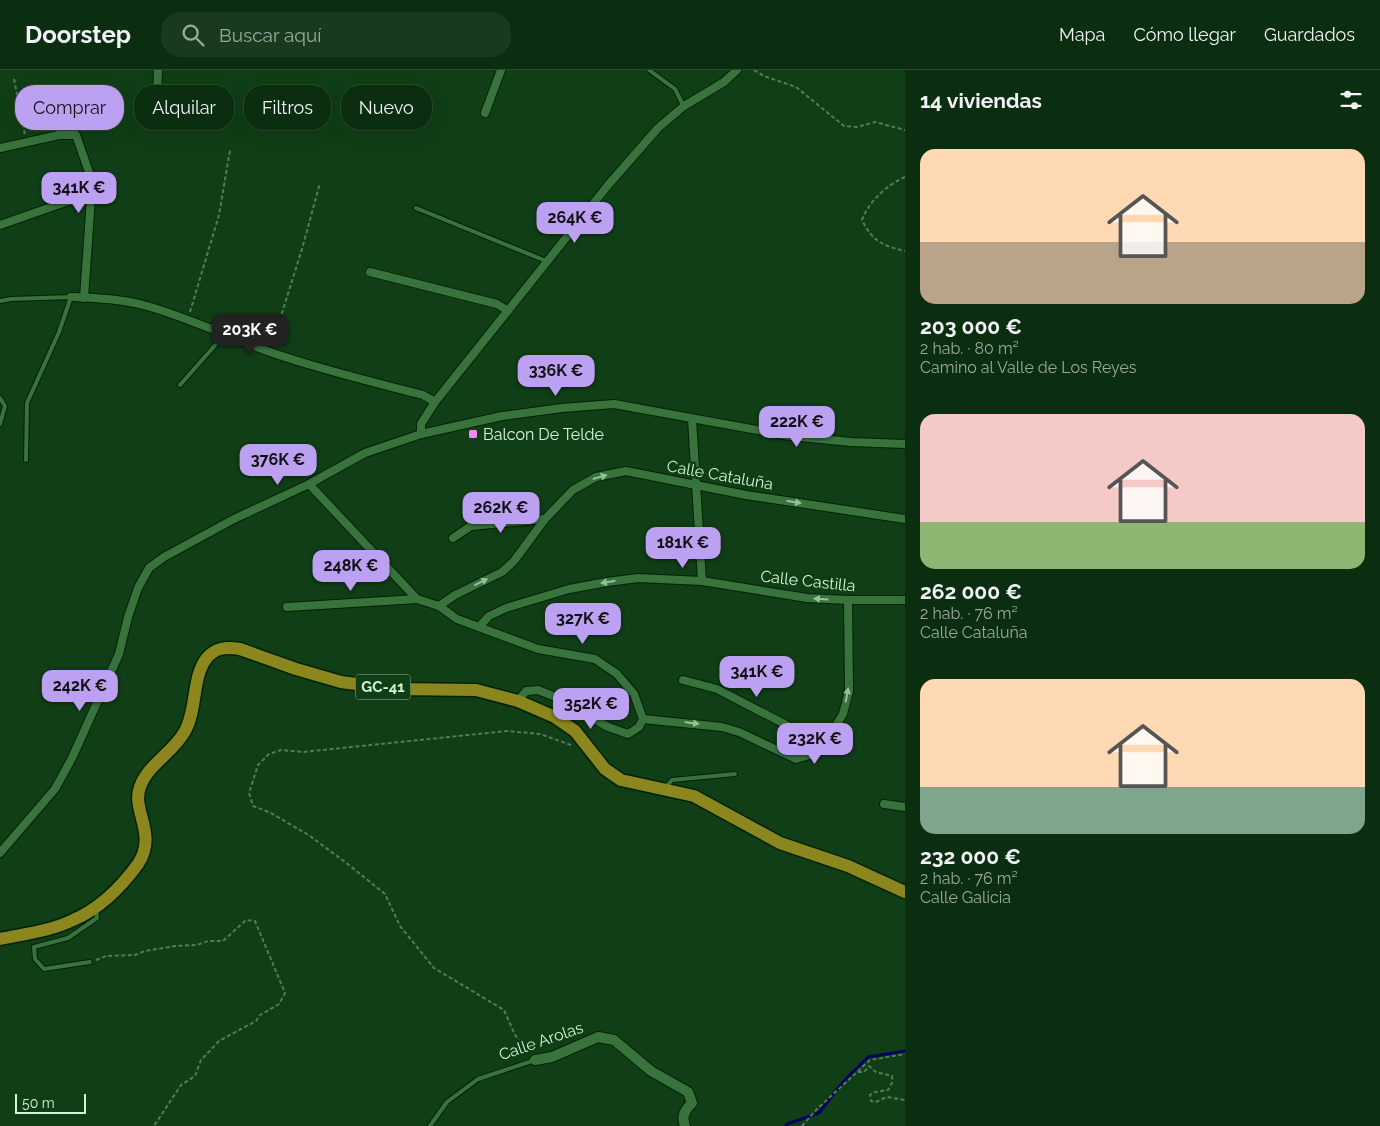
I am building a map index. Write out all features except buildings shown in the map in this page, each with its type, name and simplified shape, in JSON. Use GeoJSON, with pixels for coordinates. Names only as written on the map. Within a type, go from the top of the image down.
{"type":"FeatureCollection","features":[{"type":"Feature","properties":{"kind":"main road","name":"GC-41"},"geometry":{"type":"LineString","coordinates":[[0,939],[72,921],[96,907],[116,890],[138,863],[144,853],[146,843],[146,832],[138,797],[139,787],[148,773],[178,742],[185,732],[190,721],[202,667],[207,658],[223,648],[240,648],[296,669],[341,682],[393,689],[476,690],[518,701],[555,717],[575,731],[605,769],[621,780],[694,796],[780,843],[848,866],[905,892]]}},
{"type":"Feature","properties":{"kind":"street"},"geometry":{"type":"LineString","coordinates":[[157,85],[158,70]]}},
{"type":"Feature","properties":{"kind":"street"},"geometry":{"type":"LineString","coordinates":[[485,113],[501,70]]}},
{"type":"Feature","properties":{"kind":"street"},"geometry":{"type":"LineString","coordinates":[[421,434],[421,424],[434,402],[609,184],[658,128],[684,106],[724,82],[737,70]]}},
{"type":"Feature","properties":{"kind":"street"},"geometry":{"type":"LineString","coordinates":[[0,148],[59,135],[76,135],[90,175],[91,198],[84,298]]}},
{"type":"Feature","properties":{"kind":"street"},"geometry":{"type":"LineString","coordinates":[[0,225],[77,198],[91,198]]}},
{"type":"Feature","properties":{"kind":"street"},"geometry":{"type":"LineString","coordinates":[[370,272],[496,304],[508,310]]}},
{"type":"Feature","properties":{"kind":"street"},"geometry":{"type":"LineString","coordinates":[[72,297],[145,306],[188,319],[270,352],[324,370],[423,395],[434,402]]}},
{"type":"Feature","properties":{"kind":"street"},"geometry":{"type":"LineString","coordinates":[[0,853],[55,789],[72,758],[119,654],[128,617],[138,588],[149,568],[164,557],[226,524],[309,484],[365,453],[421,434],[502,416],[562,408],[614,404],[790,436],[851,442],[905,444]]}},
{"type":"Feature","properties":{"kind":"street"},"geometry":{"type":"LineString","coordinates":[[692,419],[702,580]]}},
{"type":"Feature","properties":{"kind":"street","name":"Calle Cataluña"},"geometry":{"type":"LineString","coordinates":[[439,606],[455,595],[502,572],[514,561],[545,519],[573,490],[596,477],[626,471],[695,486],[905,519]]}},
{"type":"Feature","properties":{"kind":"street"},"geometry":{"type":"LineString","coordinates":[[309,484],[417,599]]}},
{"type":"Feature","properties":{"kind":"street"},"geometry":{"type":"LineString","coordinates":[[453,538],[471,526],[545,519]]}},
{"type":"Feature","properties":{"kind":"street","name":"Calle Castilla"},"geometry":{"type":"LineString","coordinates":[[478,626],[489,616],[506,608],[569,589],[638,578],[702,580],[807,598],[905,600]]}},
{"type":"Feature","properties":{"kind":"street"},"geometry":{"type":"LineString","coordinates":[[287,607],[417,599],[439,606],[457,619],[538,649],[595,659],[617,674],[634,694],[643,719],[639,727],[628,734],[608,727],[558,698],[538,690],[526,691],[518,701]]}},
{"type":"Feature","properties":{"kind":"street"},"geometry":{"type":"LineString","coordinates":[[643,719],[722,727],[739,732],[796,759],[809,755],[832,732],[843,714],[848,692],[848,600]]}},
{"type":"Feature","properties":{"kind":"street"},"geometry":{"type":"LineString","coordinates":[[683,680],[717,689],[821,743]]}},
{"type":"Feature","properties":{"kind":"street"},"geometry":{"type":"LineString","coordinates":[[884,804],[905,807]]}},
{"type":"Feature","properties":{"kind":"street","name":"Calle Arolas"},"geometry":{"type":"LineString","coordinates":[[535,1060],[552,1057],[598,1037],[614,1040],[651,1071],[688,1092],[692,1103],[685,1110],[683,1120],[685,1126]]}},
{"type":"Feature","properties":{"kind":"lane"},"geometry":{"type":"LineString","coordinates":[[649,70],[675,89],[684,106]]}},
{"type":"Feature","properties":{"kind":"lane"},"geometry":{"type":"LineString","coordinates":[[416,208],[546,261]]}},
{"type":"Feature","properties":{"kind":"lane"},"geometry":{"type":"LineString","coordinates":[[0,301],[72,297],[59,332],[27,403],[26,460]]}},
{"type":"Feature","properties":{"kind":"lane"},"geometry":{"type":"LineString","coordinates":[[180,385],[218,342],[222,332]]}},
{"type":"Feature","properties":{"kind":"lane"},"geometry":{"type":"LineString","coordinates":[[0,398],[5,406],[0,424]]}},
{"type":"Feature","properties":{"kind":"lane"},"geometry":{"type":"LineString","coordinates":[[663,789],[672,780],[735,774]]}},
{"type":"Feature","properties":{"kind":"lane"},"geometry":{"type":"LineString","coordinates":[[90,962],[44,969],[35,959],[34,947],[68,938],[97,918],[96,907]]}},
{"type":"Feature","properties":{"kind":"lane","name":"Calle Arolas"},"geometry":{"type":"LineString","coordinates":[[430,1126],[448,1102],[478,1079],[535,1060]]}},
{"type":"Feature","properties":{"kind":"path"},"geometry":{"type":"LineString","coordinates":[[754,70],[764,76],[796,87],[844,126],[857,127],[875,122],[905,130]]}},
{"type":"Feature","properties":{"kind":"path"},"geometry":{"type":"LineString","coordinates":[[14,79],[26,142]]}},
{"type":"Feature","properties":{"kind":"path"},"geometry":{"type":"LineString","coordinates":[[188,319],[219,215],[230,150]]}},
{"type":"Feature","properties":{"kind":"path"},"geometry":{"type":"LineString","coordinates":[[905,177],[875,198],[866,209],[862,220],[868,233],[884,246],[905,251]]}},
{"type":"Feature","properties":{"kind":"path"},"geometry":{"type":"LineString","coordinates":[[270,352],[320,183]]}},
{"type":"Feature","properties":{"kind":"path"},"geometry":{"type":"LineString","coordinates":[[535,1060],[515,1035],[504,1010],[434,968],[400,926],[385,894],[310,836],[253,806],[249,793],[258,765],[269,754],[281,750],[303,752],[507,731],[540,734],[574,746]]}},
{"type":"Feature","properties":{"kind":"path"},"geometry":{"type":"LineString","coordinates":[[90,962],[106,956],[135,955],[145,951],[175,946],[198,945],[208,941],[223,941],[246,920],[255,922],[285,993],[279,1004],[260,1015],[256,1021],[219,1041],[201,1060],[195,1076],[180,1085],[170,1104],[154,1126]]}},
{"type":"Feature","properties":{"kind":"path"},"geometry":{"type":"LineString","coordinates":[[802,1126],[816,1110],[870,1060],[905,1054]]}},
{"type":"Feature","properties":{"kind":"path"},"geometry":{"type":"LineString","coordinates":[[857,1072],[864,1072],[869,1066],[876,1072],[892,1076],[892,1084],[888,1090],[875,1092],[870,1095],[871,1101],[876,1102],[887,1097],[905,1100]]}},
{"type":"Feature","properties":{"kind":"waterway"},"geometry":{"type":"LineString","coordinates":[[786,1126],[819,1113],[842,1083],[868,1057],[905,1051]]}},
{"type":"Feature","properties":{"kind":"place","name":"Balcon De Telde"},"geometry":{"type":"Point","coordinates":[473,434]}}]}
